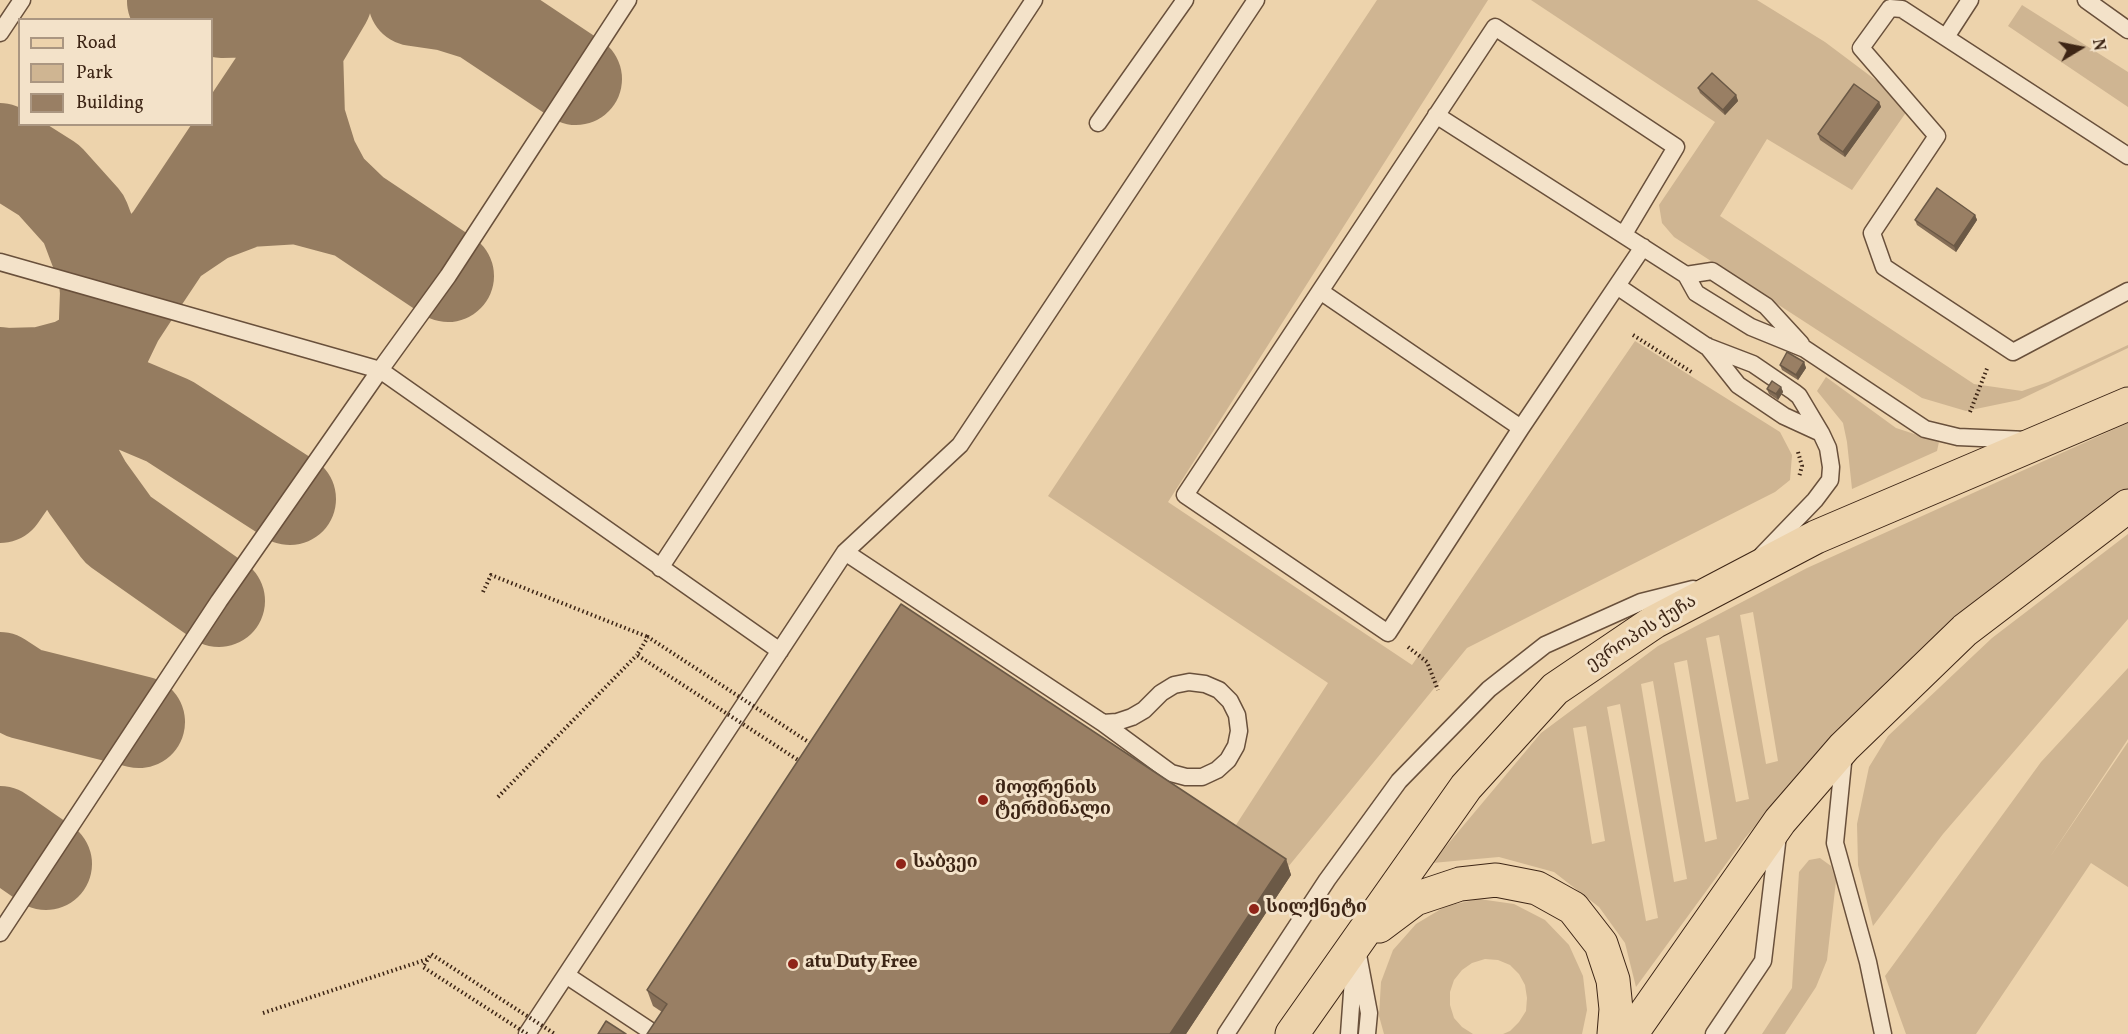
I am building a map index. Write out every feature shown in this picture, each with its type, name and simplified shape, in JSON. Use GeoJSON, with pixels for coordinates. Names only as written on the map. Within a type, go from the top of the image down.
{"type":"FeatureCollection","features":[{"type":"Feature","properties":{"kind":"main road","name":"ევროპის ქუჩა"},"geometry":{"type":"LineString","coordinates":[[1292,1034],[1466,787],[1555,689],[1654,622],[1816,537],[2128,404]]}},
{"type":"Feature","properties":{"kind":"main road"},"geometry":{"type":"LineString","coordinates":[[1631,1034],[1780,821],[1844,747],[1965,630],[2128,506]]}},
{"type":"Feature","properties":{"kind":"main road"},"geometry":{"type":"LineString","coordinates":[[1356,943],[1415,899],[1460,884],[1496,880],[1537,888],[1573,908],[1601,944],[1613,980],[1616,1009],[1614,1034]]}},
{"type":"Feature","properties":{"kind":"lane"},"geometry":{"type":"LineString","coordinates":[[0,33],[22,0]]}},
{"type":"Feature","properties":{"kind":"lane"},"geometry":{"type":"LineString","coordinates":[[0,933],[219,601],[380,369],[448,276],[628,0]]}},
{"type":"Feature","properties":{"kind":"lane"},"geometry":{"type":"LineString","coordinates":[[660,568],[1034,0]]}},
{"type":"Feature","properties":{"kind":"lane"},"geometry":{"type":"LineString","coordinates":[[1098,123],[1185,0]]}},
{"type":"Feature","properties":{"kind":"lane"},"geometry":{"type":"LineString","coordinates":[[527,1034],[845,552],[960,445],[1256,0]]}},
{"type":"Feature","properties":{"kind":"lane"},"geometry":{"type":"LineString","coordinates":[[1946,37],[1970,0]]}},
{"type":"Feature","properties":{"kind":"lane"},"geometry":{"type":"LineString","coordinates":[[2086,0],[2128,30]]}},
{"type":"Feature","properties":{"kind":"lane"},"geometry":{"type":"LineString","coordinates":[[2128,156],[1902,9],[1890,8],[1861,48],[1937,136],[1872,233],[1884,267],[2013,352],[2128,291]]}},
{"type":"Feature","properties":{"kind":"lane"},"geometry":{"type":"LineString","coordinates":[[1624,234],[1676,147],[1495,27],[1185,495],[1388,633],[1521,428],[1643,247]]}},
{"type":"Feature","properties":{"kind":"lane"},"geometry":{"type":"LineString","coordinates":[[1436,115],[1686,275],[1696,292],[1751,327],[1805,349],[1925,429],[1958,437],[2043,440]]}},
{"type":"Feature","properties":{"kind":"lane"},"geometry":{"type":"LineString","coordinates":[[0,262],[380,369],[780,651]]}},
{"type":"Feature","properties":{"kind":"lane"},"geometry":{"type":"LineString","coordinates":[[1686,275],[1712,271],[1766,306],[1805,349]]}},
{"type":"Feature","properties":{"kind":"lane"},"geometry":{"type":"LineString","coordinates":[[1226,1034],[1327,880],[1399,781],[1489,689],[1545,645],[1590,624],[1641,602],[1740,577],[1815,500],[1830,480],[1831,467],[1828,448],[1799,396],[1753,364],[1706,346],[1617,286]]}},
{"type":"Feature","properties":{"kind":"lane"},"geometry":{"type":"LineString","coordinates":[[1320,291],[1521,428]]}},
{"type":"Feature","properties":{"kind":"lane"},"geometry":{"type":"LineString","coordinates":[[1706,346],[1738,385],[1784,416],[1821,433]]}},
{"type":"Feature","properties":{"kind":"lane"},"geometry":{"type":"LineString","coordinates":[[845,552],[1103,723],[1171,772],[1186,777],[1202,777],[1217,770],[1228,760],[1236,746],[1239,731],[1237,715],[1230,701],[1218,690],[1205,684],[1189,682],[1174,685],[1132,717],[1117,722],[1103,723]]}},
{"type":"Feature","properties":{"kind":"lane"},"geometry":{"type":"LineString","coordinates":[[1844,747],[1835,843],[1868,962],[1882,1034]]}},
{"type":"Feature","properties":{"kind":"lane"},"geometry":{"type":"LineString","coordinates":[[1714,1034],[1763,961],[1780,821]]}},
{"type":"Feature","properties":{"kind":"lane"},"geometry":{"type":"LineString","coordinates":[[1349,1034],[1356,943]]}},
{"type":"Feature","properties":{"kind":"lane"},"geometry":{"type":"LineString","coordinates":[[1356,943],[1369,1013],[1367,1034]]}},
{"type":"Feature","properties":{"kind":"lane"},"geometry":{"type":"LineString","coordinates":[[566,975],[655,1034]]}},
{"type":"Feature","properties":{"kind":"path"},"geometry":{"type":"LineString","coordinates":[[1969,416],[1998,342]]}},
{"type":"Feature","properties":{"kind":"path"},"geometry":{"type":"LineString","coordinates":[[483,592],[491,575],[648,638],[821,750]]}},
{"type":"Feature","properties":{"kind":"path"},"geometry":{"type":"LineString","coordinates":[[1388,633],[1427,662],[1438,690]]}},
{"type":"Feature","properties":{"kind":"path"},"geometry":{"type":"LineString","coordinates":[[498,797],[637,654],[648,638]]}},
{"type":"Feature","properties":{"kind":"path"},"geometry":{"type":"LineString","coordinates":[[637,654],[809,768]]}},
{"type":"Feature","properties":{"kind":"path"},"geometry":{"type":"LineString","coordinates":[[527,1034],[423,966],[431,954],[555,1034]]}},
{"type":"Feature","properties":{"kind":"path"},"geometry":{"type":"LineString","coordinates":[[263,1013],[428,959]]}},
{"type":"Feature","properties":{"kind":"green space"},"geometry":{"type":"Polygon","coordinates":[[[1377,0],[1488,0],[1168,502],[1412,665],[1635,341],[1780,432],[1792,455],[1790,480],[1775,492],[1467,648],[1288,867],[1234,828],[1328,683],[1048,496],[1377,0]]]}},
{"type":"Feature","properties":{"kind":"green space"},"geometry":{"type":"Polygon","coordinates":[[[1531,0],[1757,0],[1825,42],[1881,84],[1907,111],[1852,190],[1767,139],[1720,216],[1974,384],[2022,391],[2048,382],[2128,345],[2128,348],[2019,400],[1966,411],[1922,398],[1674,237],[1662,223],[1659,205],[1715,122],[1531,0]]]}},
{"type":"Feature","properties":{"kind":"green space"},"geometry":{"type":"Polygon","coordinates":[[[2022,5],[2128,72],[2128,107],[2008,26],[2022,5]]]}},
{"type":"Feature","properties":{"kind":"green space"},"geometry":{"type":"Polygon","coordinates":[[[1826,377],[1896,428],[1939,442],[1937,451],[1852,489],[1843,423],[1817,391],[1826,377]]]}},
{"type":"Feature","properties":{"kind":"green space"},"geometry":{"type":"Polygon","coordinates":[[[2128,423],[2128,489],[1974,608],[1832,735],[1745,838],[1636,987],[1625,943],[1599,907],[1554,872],[1499,857],[1432,863],[1541,733],[1658,646],[1807,568],[2128,423]],[[1753,612],[1740,615],[1766,764],[1778,761],[1753,612]],[[1719,635],[1706,638],[1736,802],[1749,799],[1719,635]],[[1687,660],[1674,663],[1705,842],[1717,839],[1687,660]],[[1653,681],[1641,684],[1674,882],[1687,879],[1653,681]],[[1620,704],[1607,707],[1646,921],[1658,918],[1620,704]],[[1586,726],[1573,728],[1592,844],[1605,841],[1586,726]]]}},
{"type":"Feature","properties":{"kind":"green space"},"geometry":{"type":"Polygon","coordinates":[[[2128,534],[2128,619],[1943,834],[1873,926],[1858,865],[1857,824],[1869,767],[1888,736],[1992,638],[2128,534]]]}},
{"type":"Feature","properties":{"kind":"green space"},"geometry":{"type":"Polygon","coordinates":[[[2128,668],[2128,739],[2050,857],[2128,742],[2128,887],[2091,863],[1976,1034],[1906,1034],[1885,976],[2041,762],[2128,668]]]}},
{"type":"Feature","properties":{"kind":"green space"},"geometry":{"type":"Polygon","coordinates":[[[1820,858],[1831,866],[1836,881],[1827,960],[1816,987],[1785,1034],[1762,1034],[1792,988],[1799,872],[1809,860],[1820,858]]]}},
{"type":"Feature","properties":{"kind":"green space"},"geometry":{"type":"Polygon","coordinates":[[[1479,899],[1514,904],[1545,920],[1569,945],[1583,976],[1587,1010],[1582,1034],[1503,1034],[1519,1022],[1526,1011],[1525,985],[1510,965],[1498,960],[1485,959],[1472,963],[1462,970],[1454,980],[1450,992],[1450,1005],[1454,1018],[1473,1034],[1384,1034],[1379,1016],[1381,982],[1393,950],[1416,924],[1446,906],[1479,899]]]}},
{"type":"Feature","properties":{"kind":"building"},"geometry":{"type":"Polygon","coordinates":[[[1712,73],[1736,95],[1723,110],[1698,88],[1712,73]]]}},
{"type":"Feature","properties":{"kind":"building"},"geometry":{"type":"Polygon","coordinates":[[[1854,84],[1879,102],[1843,152],[1818,134],[1854,84]]]}},
{"type":"Feature","properties":{"kind":"building"},"geometry":{"type":"Polygon","coordinates":[[[1937,188],[1975,215],[1954,246],[1915,220],[1937,188]]]}},
{"type":"Feature","properties":{"kind":"building"},"geometry":{"type":"Polygon","coordinates":[[[1787,352],[1804,362],[1796,375],[1780,365],[1787,352]]]}},
{"type":"Feature","properties":{"kind":"building"},"geometry":{"type":"Polygon","coordinates":[[[1772,381],[1781,387],[1776,394],[1767,389],[1772,381]]]}},
{"type":"Feature","properties":{"kind":"building","name":"მოფრენის ტერმინალი"},"geometry":{"type":"Polygon","coordinates":[[[901,604],[1286,859],[1170,1034],[647,1034],[667,1004],[647,990],[901,604]]]}},
{"type":"Feature","properties":{"kind":"building"},"geometry":{"type":"Polygon","coordinates":[[[606,1021],[626,1034],[598,1034],[606,1021]]]}},
{"type":"Feature","properties":{"kind":"taxiway"},"geometry":{"type":"LineString","coordinates":[[173,1],[221,12],[265,11],[312,0]]}},
{"type":"Feature","properties":{"kind":"taxiway"},"geometry":{"type":"LineString","coordinates":[[0,497],[104,347],[118,318],[297,49],[326,0]]}},
{"type":"Feature","properties":{"kind":"taxiway"},"geometry":{"type":"LineString","coordinates":[[414,0],[448,5],[480,15],[576,79]]}},
{"type":"Feature","properties":{"kind":"taxiway"},"geometry":{"type":"LineString","coordinates":[[166,244],[206,217],[248,201],[298,198],[354,213],[327,187],[312,159],[299,117],[297,49]]}},
{"type":"Feature","properties":{"kind":"taxiway"},"geometry":{"type":"LineString","coordinates":[[0,149],[49,180],[84,219],[104,272],[106,292],[104,347],[72,365],[42,373],[0,373]]}},
{"type":"Feature","properties":{"kind":"taxiway"},"geometry":{"type":"LineString","coordinates":[[354,213],[448,276]]}},
{"type":"Feature","properties":{"kind":"taxiway"},"geometry":{"type":"LineString","coordinates":[[75,390],[67,430],[72,460],[87,487],[118,530],[219,601]]}},
{"type":"Feature","properties":{"kind":"taxiway"},"geometry":{"type":"LineString","coordinates":[[56,418],[85,401],[99,397],[117,399],[169,421],[290,499]]}},
{"type":"Feature","properties":{"kind":"taxiway"},"geometry":{"type":"LineString","coordinates":[[0,678],[23,693],[139,722]]}},
{"type":"Feature","properties":{"kind":"taxiway"},"geometry":{"type":"LineString","coordinates":[[0,832],[46,864]]}},
{"type":"Feature","properties":{"kind":"place","name":"მოფრენის ტერმინალი"},"geometry":{"type":"Point","coordinates":[983,800]}},
{"type":"Feature","properties":{"kind":"place","name":"საბვეი"},"geometry":{"type":"Point","coordinates":[901,864]}},
{"type":"Feature","properties":{"kind":"place","name":"სილქნეტი"},"geometry":{"type":"Point","coordinates":[1254,909]}},
{"type":"Feature","properties":{"kind":"place","name":"atu Duty Free"},"geometry":{"type":"Point","coordinates":[793,964]}}]}
